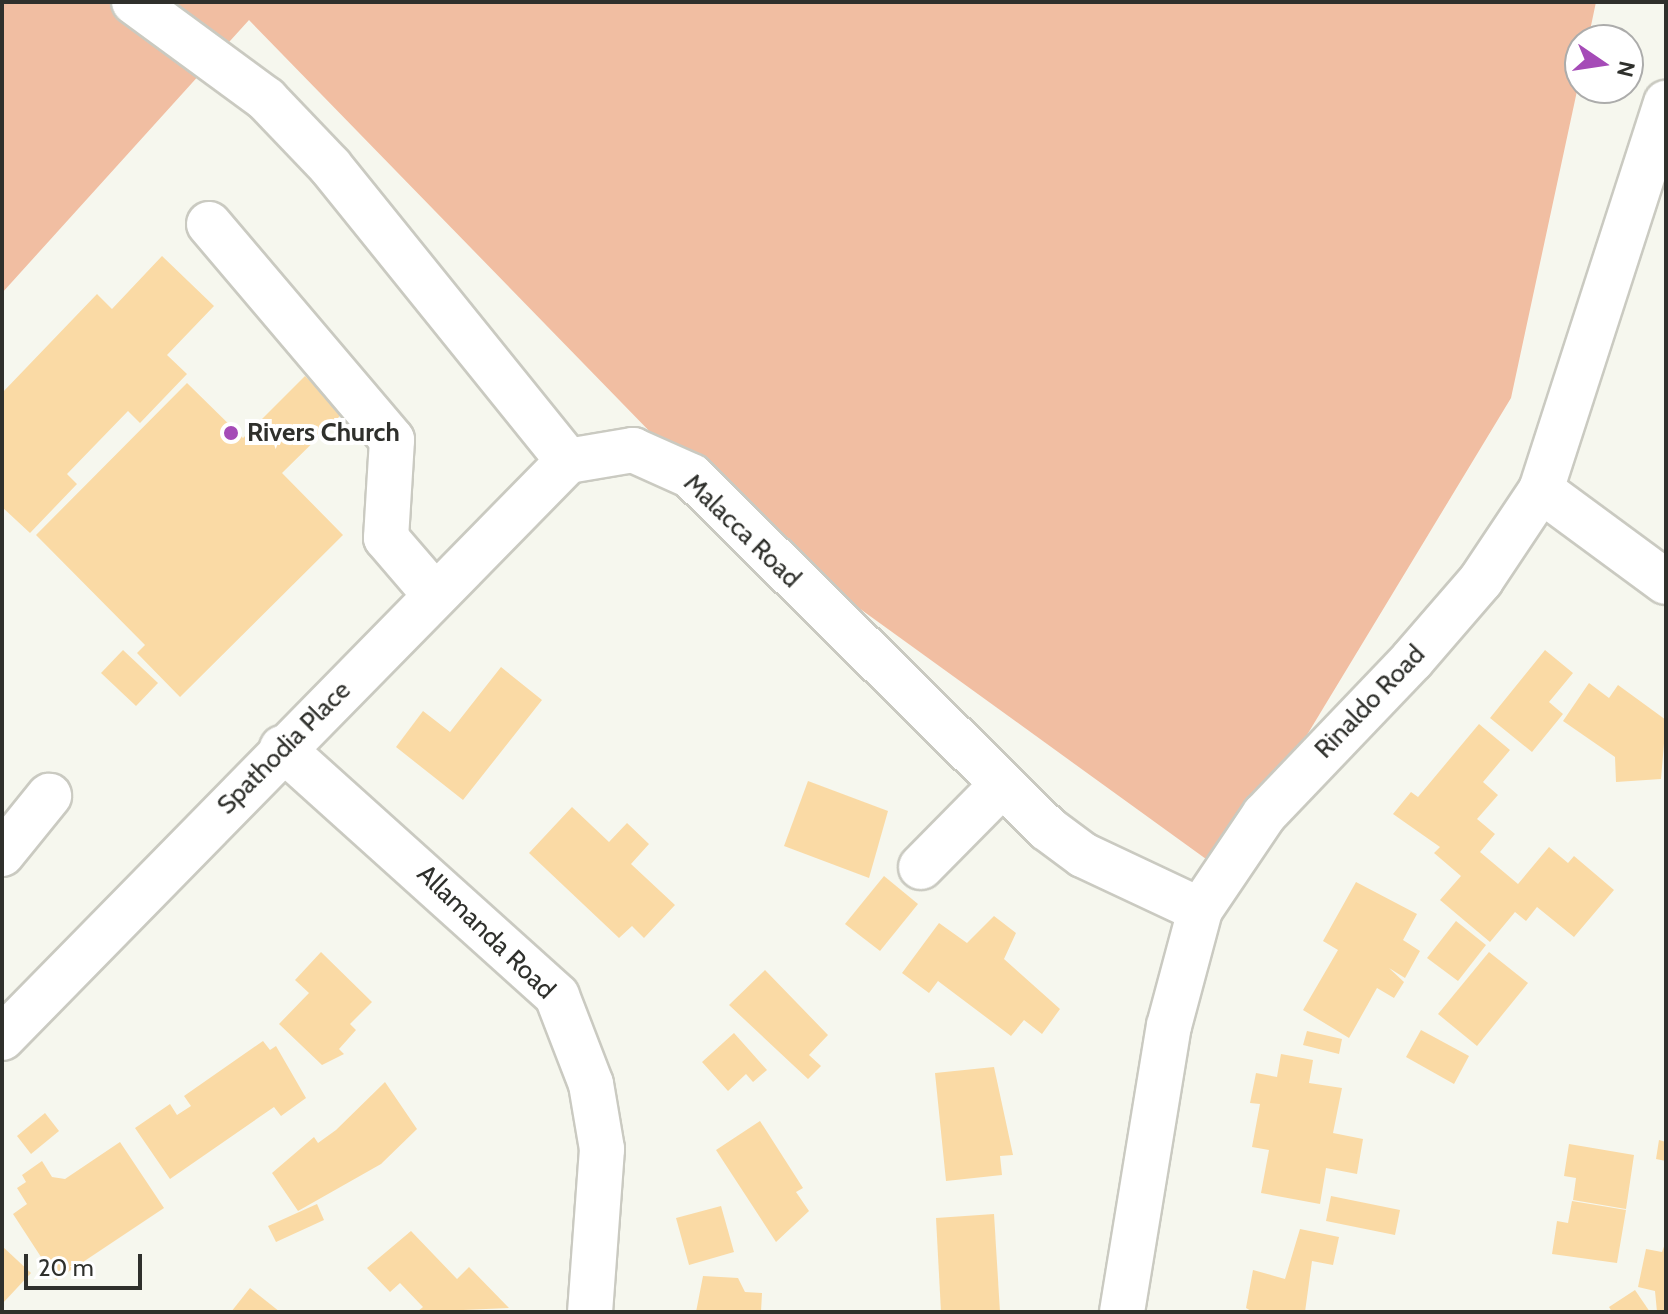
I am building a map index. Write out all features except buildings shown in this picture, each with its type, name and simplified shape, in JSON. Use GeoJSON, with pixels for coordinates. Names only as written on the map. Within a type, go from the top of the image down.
{"type":"FeatureCollection","features":[{"type":"Feature","properties":{"kind":"street"},"geometry":{"type":"LineString","coordinates":[[134,2],[266,99],[330,166],[568,461]]}},
{"type":"Feature","properties":{"kind":"street","name":"Rinaldo Road"},"geometry":{"type":"LineString","coordinates":[[1122,1312],[1169,1026],[1200,910],[1264,815],[1432,637],[1541,490],[1666,103]]}},
{"type":"Feature","properties":{"kind":"street"},"geometry":{"type":"LineString","coordinates":[[209,224],[392,440],[386,538],[435,595]]}},
{"type":"Feature","properties":{"kind":"street","name":"Malacca Road"},"geometry":{"type":"LineString","coordinates":[[568,461],[633,450],[691,476],[1002,785],[1083,855],[1200,910]]}},
{"type":"Feature","properties":{"kind":"street","name":"Spathodia Place"},"geometry":{"type":"LineString","coordinates":[[2,1038],[282,748],[568,461]]}},
{"type":"Feature","properties":{"kind":"street"},"geometry":{"type":"LineString","coordinates":[[1541,490],[1666,582]]}},
{"type":"Feature","properties":{"kind":"street","name":"Allamanda Road"},"geometry":{"type":"LineString","coordinates":[[282,748],[557,996],[591,1084],[602,1149],[590,1312]]}},
{"type":"Feature","properties":{"kind":"street"},"geometry":{"type":"LineString","coordinates":[[921,867],[1002,785]]}},
{"type":"Feature","properties":{"kind":"street"},"geometry":{"type":"LineString","coordinates":[[2,854],[49,796]]}},
{"type":"Feature","properties":{"kind":"shaded area"},"geometry":{"type":"Polygon","coordinates":[[[2,2],[1596,2],[1591,24],[1564,24],[1564,104],[1574,104],[1511,398],[1224,872],[733,517],[249,20],[2,293],[2,2]]]}},
{"type":"Feature","properties":{"kind":"place","name":"Rivers Church"},"geometry":{"type":"Point","coordinates":[231,433]}}]}
